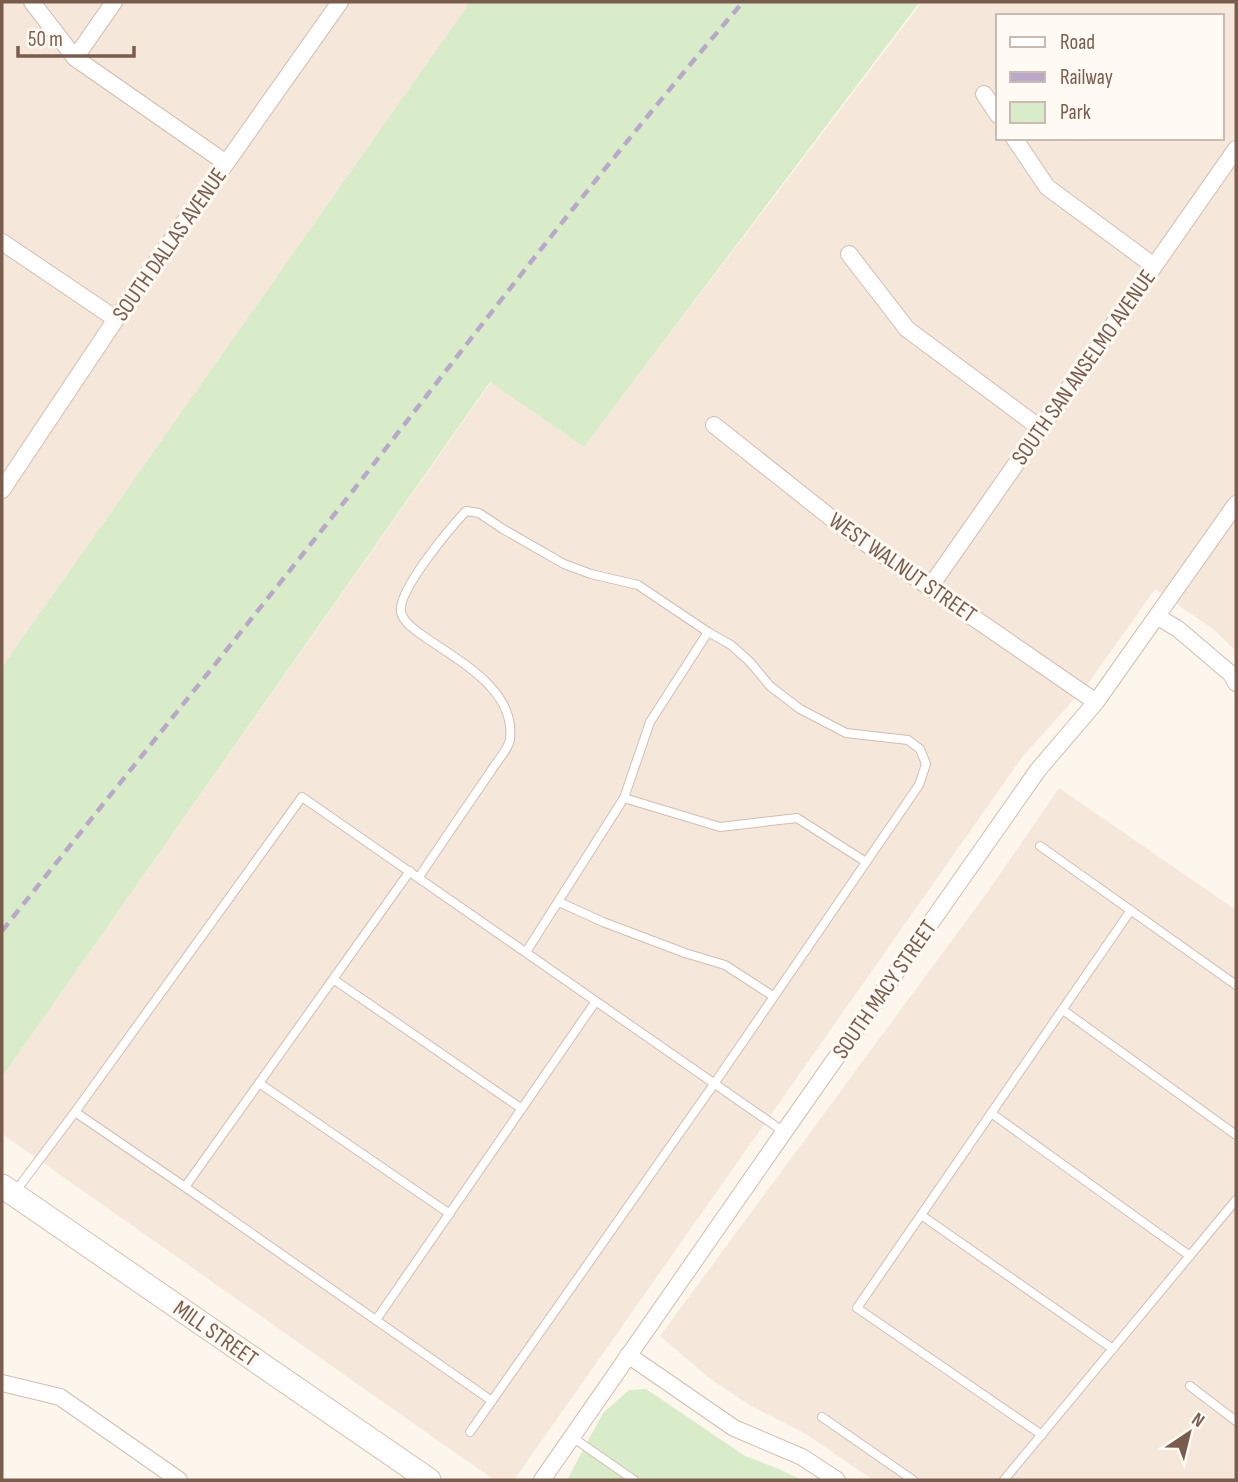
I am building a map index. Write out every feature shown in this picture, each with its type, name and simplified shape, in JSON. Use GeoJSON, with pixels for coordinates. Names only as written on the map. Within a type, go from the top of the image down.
{"type":"FeatureCollection","features":[{"type":"Feature","properties":{"kind":"main road","name":"MILL STREET"},"geometry":{"type":"LineString","coordinates":[[7,1190],[429,1480]]}},
{"type":"Feature","properties":{"kind":"street"},"geometry":{"type":"LineString","coordinates":[[32,2],[75,58],[226,163]]}},
{"type":"Feature","properties":{"kind":"street"},"geometry":{"type":"LineString","coordinates":[[75,58],[114,2]]}},
{"type":"Feature","properties":{"kind":"street","name":"SOUTH DALLAS AVENUE"},"geometry":{"type":"LineString","coordinates":[[2,490],[116,319],[340,2]]}},
{"type":"Feature","properties":{"kind":"street"},"geometry":{"type":"LineString","coordinates":[[984,94],[996,112]]}},
{"type":"Feature","properties":{"kind":"street"},"geometry":{"type":"LineString","coordinates":[[1015,140],[1047,187],[1154,266]]}},
{"type":"Feature","properties":{"kind":"street","name":"SOUTH SAN ANSELMO AVENUE"},"geometry":{"type":"LineString","coordinates":[[930,587],[1236,149]]}},
{"type":"Feature","properties":{"kind":"street"},"geometry":{"type":"LineString","coordinates":[[2,242],[116,319]]}},
{"type":"Feature","properties":{"kind":"street"},"geometry":{"type":"LineString","coordinates":[[849,254],[907,329],[1040,428]]}},
{"type":"Feature","properties":{"kind":"street","name":"WEST WALNUT STREET"},"geometry":{"type":"LineString","coordinates":[[714,425],[845,529],[1096,702]]}},
{"type":"Feature","properties":{"kind":"street","name":"SOUTH MACY STREET"},"geometry":{"type":"LineString","coordinates":[[542,1480],[1038,770],[1096,702],[1236,504]]}},
{"type":"Feature","properties":{"kind":"street"},"geometry":{"type":"LineString","coordinates":[[1158,617],[1231,674],[1236,683]]}},
{"type":"Feature","properties":{"kind":"street"},"geometry":{"type":"LineString","coordinates":[[628,1355],[734,1428],[802,1457],[837,1480]]}},
{"type":"Feature","properties":{"kind":"street"},"geometry":{"type":"LineString","coordinates":[[2,1383],[60,1397],[179,1480]]}},
{"type":"Feature","properties":{"kind":"lane"},"geometry":{"type":"LineString","coordinates":[[419,877],[510,741],[509,714],[501,698],[486,680],[415,630],[403,619],[400,611],[403,595],[449,529],[466,512],[480,513],[502,529],[564,564],[638,586],[731,645],[751,662],[770,686],[800,709],[846,733],[908,740],[920,749],[926,764],[919,785],[470,1432]]}},
{"type":"Feature","properties":{"kind":"lane"},"geometry":{"type":"LineString","coordinates":[[526,952],[624,798],[650,722],[708,632]]}},
{"type":"Feature","properties":{"kind":"lane"},"geometry":{"type":"LineString","coordinates":[[7,1190],[75,1112],[303,797],[784,1132]]}},
{"type":"Feature","properties":{"kind":"lane"},"geometry":{"type":"LineString","coordinates":[[624,798],[720,827],[797,818],[866,862]]}},
{"type":"Feature","properties":{"kind":"lane"},"geometry":{"type":"LineString","coordinates":[[1041,846],[1236,985]]}},
{"type":"Feature","properties":{"kind":"lane"},"geometry":{"type":"LineString","coordinates":[[185,1187],[410,871]]}},
{"type":"Feature","properties":{"kind":"lane"},"geometry":{"type":"LineString","coordinates":[[559,902],[603,922],[725,965],[773,996]]}},
{"type":"Feature","properties":{"kind":"lane"},"geometry":{"type":"LineString","coordinates":[[1042,1435],[857,1308],[1131,910]]}},
{"type":"Feature","properties":{"kind":"lane"},"geometry":{"type":"LineString","coordinates":[[333,979],[522,1109]]}},
{"type":"Feature","properties":{"kind":"lane"},"geometry":{"type":"LineString","coordinates":[[376,1320],[596,1001]]}},
{"type":"Feature","properties":{"kind":"lane"},"geometry":{"type":"LineString","coordinates":[[1063,1010],[1236,1135]]}},
{"type":"Feature","properties":{"kind":"lane"},"geometry":{"type":"LineString","coordinates":[[259,1083],[450,1214]]}},
{"type":"Feature","properties":{"kind":"lane"},"geometry":{"type":"LineString","coordinates":[[75,1112],[492,1401]]}},
{"type":"Feature","properties":{"kind":"lane"},"geometry":{"type":"LineString","coordinates":[[991,1113],[1190,1256]]}},
{"type":"Feature","properties":{"kind":"lane"},"geometry":{"type":"LineString","coordinates":[[1004,1480],[1236,1200]]}},
{"type":"Feature","properties":{"kind":"lane"},"geometry":{"type":"LineString","coordinates":[[921,1215],[1113,1349]]}},
{"type":"Feature","properties":{"kind":"lane"},"geometry":{"type":"LineString","coordinates":[[1190,1386],[1236,1421]]}},
{"type":"Feature","properties":{"kind":"lane"},"geometry":{"type":"LineString","coordinates":[[822,1417],[913,1480]]}},
{"type":"Feature","properties":{"kind":"lane"},"geometry":{"type":"LineString","coordinates":[[572,1437],[634,1480]]}},
{"type":"Feature","properties":{"kind":"shaded area"},"geometry":{"type":"Polygon","coordinates":[[[2,2],[470,2],[2,667],[2,2]]]}},
{"type":"Feature","properties":{"kind":"shaded area"},"geometry":{"type":"Polygon","coordinates":[[[922,2],[1236,2],[1236,651],[1213,629],[1155,589],[1087,685],[1023,756],[514,1480],[494,1480],[2,1134],[2,1077],[491,382],[584,447],[922,2]]]}},
{"type":"Feature","properties":{"kind":"shaded area"},"geometry":{"type":"Polygon","coordinates":[[[1059,788],[1236,910],[1236,1480],[873,1480],[806,1434],[751,1406],[709,1378],[660,1336],[989,890],[1059,788]]]}},
{"type":"Feature","properties":{"kind":"green space"},"geometry":{"type":"Polygon","coordinates":[[[470,2],[922,2],[584,447],[490,382],[2,1077],[2,667],[470,2]]]}},
{"type":"Feature","properties":{"kind":"green space"},"geometry":{"type":"Polygon","coordinates":[[[646,1389],[745,1456],[802,1480],[567,1480],[603,1413],[629,1390],[646,1389]]]}},
{"type":"Feature","properties":{"kind":"railway"},"geometry":{"type":"LineString","coordinates":[[2,931],[352,492],[593,183],[743,2]]}}]}
